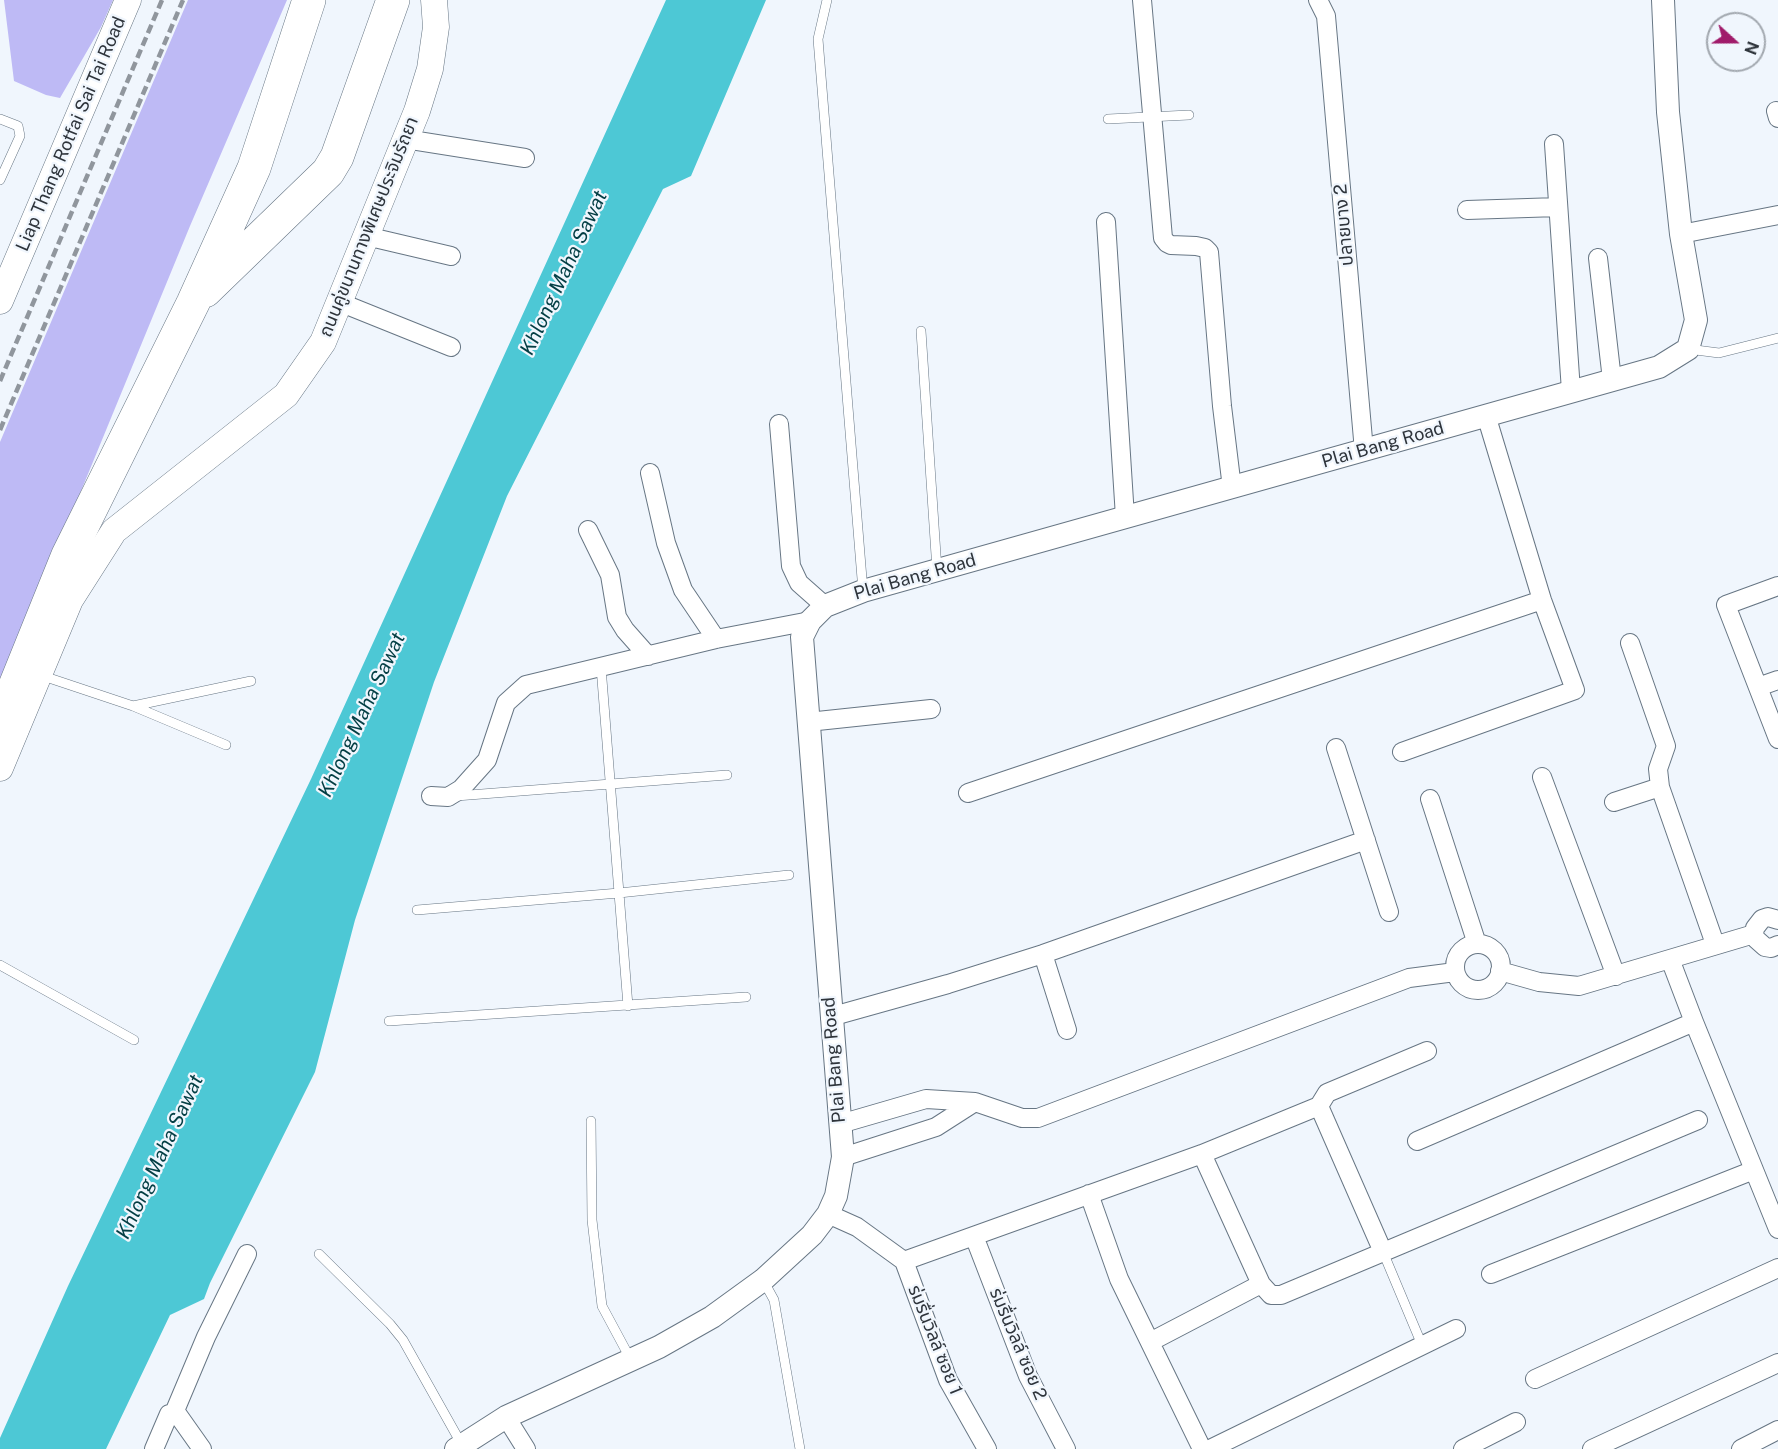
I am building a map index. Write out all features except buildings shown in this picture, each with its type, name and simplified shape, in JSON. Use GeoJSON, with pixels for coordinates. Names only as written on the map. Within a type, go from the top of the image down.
{"type":"FeatureCollection","features":[{"type":"Feature","properties":{"kind":"highway"},"geometry":{"type":"LineString","coordinates":[[0,723],[68,555],[193,303],[254,168],[309,0]]}},
{"type":"Feature","properties":{"kind":"highway"},"geometry":{"type":"LineString","coordinates":[[193,303],[328,172],[337,157],[393,0]]}},
{"type":"Feature","properties":{"kind":"main road","name":"Liap Thang Rotfai Sai Tai Road"},"geometry":{"type":"LineString","coordinates":[[0,302],[128,0]]}},
{"type":"Feature","properties":{"kind":"main road","name":"ถนนคู่ขนานทางพิเศษประจิมรัถยา"},"geometry":{"type":"LineString","coordinates":[[0,768],[70,600],[114,531],[286,395],[323,342],[405,139],[430,69],[436,27],[434,0]]}},
{"type":"Feature","properties":{"kind":"street"},"geometry":{"type":"LineString","coordinates":[[1142,0],[1163,238],[1171,245],[1196,246],[1205,248],[1209,252],[1222,406],[1232,488]]}},
{"type":"Feature","properties":{"kind":"street","name":"ปลายบาง 2"},"geometry":{"type":"LineString","coordinates":[[1318,0],[1326,16],[1365,451]]}},
{"type":"Feature","properties":{"kind":"street"},"geometry":{"type":"LineString","coordinates":[[1663,0],[1668,111],[1681,234],[1696,320],[1688,349]]}},
{"type":"Feature","properties":{"kind":"street"},"geometry":{"type":"LineString","coordinates":[[405,139],[525,158]]}},
{"type":"Feature","properties":{"kind":"street"},"geometry":{"type":"LineString","coordinates":[[1554,144],[1571,391]]}},
{"type":"Feature","properties":{"kind":"street"},"geometry":{"type":"LineString","coordinates":[[1467,210],[1558,207]]}},
{"type":"Feature","properties":{"kind":"street"},"geometry":{"type":"LineString","coordinates":[[1681,234],[1778,215]]}},
{"type":"Feature","properties":{"kind":"street"},"geometry":{"type":"LineString","coordinates":[[1106,222],[1125,517]]}},
{"type":"Feature","properties":{"kind":"street"},"geometry":{"type":"LineString","coordinates":[[366,236],[451,256]]}},
{"type":"Feature","properties":{"kind":"street"},"geometry":{"type":"LineString","coordinates":[[1598,258],[1612,380]]}},
{"type":"Feature","properties":{"kind":"street"},"geometry":{"type":"LineString","coordinates":[[339,302],[451,347]]}},
{"type":"Feature","properties":{"kind":"street","name":"Plai Bang Road"},"geometry":{"type":"LineString","coordinates":[[459,1447],[507,1417],[659,1347],[712,1317],[763,1280],[812,1235],[828,1214],[836,1196],[843,1157],[830,1017],[802,637],[817,614],[863,591],[1659,367],[1688,349]]}},
{"type":"Feature","properties":{"kind":"street"},"geometry":{"type":"LineString","coordinates":[[1402,752],[1575,690],[1542,600],[1486,415]]}},
{"type":"Feature","properties":{"kind":"street"},"geometry":{"type":"LineString","coordinates":[[440,797],[461,789],[487,760],[507,703],[517,691],[526,685],[817,614],[791,566],[779,424]]}},
{"type":"Feature","properties":{"kind":"street"},"geometry":{"type":"LineString","coordinates":[[650,473],[666,543],[683,590],[716,639]]}},
{"type":"Feature","properties":{"kind":"street"},"geometry":{"type":"LineString","coordinates":[[588,530],[610,575],[617,617],[625,630],[648,656]]}},
{"type":"Feature","properties":{"kind":"street"},"geometry":{"type":"LineString","coordinates":[[1778,586],[1726,605],[1778,739]]}},
{"type":"Feature","properties":{"kind":"street"},"geometry":{"type":"LineString","coordinates":[[968,793],[1542,600]]}},
{"type":"Feature","properties":{"kind":"street"},"geometry":{"type":"LineString","coordinates":[[1630,643],[1666,746],[1658,768],[1660,787],[1715,944]]}},
{"type":"Feature","properties":{"kind":"street"},"geometry":{"type":"LineString","coordinates":[[1758,687],[1778,680]]}},
{"type":"Feature","properties":{"kind":"street"},"geometry":{"type":"LineString","coordinates":[[808,722],[931,709]]}},
{"type":"Feature","properties":{"kind":"street"},"geometry":{"type":"LineString","coordinates":[[1336,748],[1389,912]]}},
{"type":"Feature","properties":{"kind":"street"},"geometry":{"type":"LineString","coordinates":[[1542,777],[1616,976]]}},
{"type":"Feature","properties":{"kind":"street"},"geometry":{"type":"LineString","coordinates":[[1614,802],[1660,787]]}},
{"type":"Feature","properties":{"kind":"street"},"geometry":{"type":"LineString","coordinates":[[1430,799],[1477,944]]}},
{"type":"Feature","properties":{"kind":"street"},"geometry":{"type":"LineString","coordinates":[[830,1017],[948,984],[1043,954],[1366,840]]}},
{"type":"Feature","properties":{"kind":"street"},"geometry":{"type":"LineString","coordinates":[[1778,920],[1768,917],[1762,919],[1758,922],[1754,934],[1765,947],[1778,947]]}},
{"type":"Feature","properties":{"kind":"street"},"geometry":{"type":"LineString","coordinates":[[1500,971],[1539,982],[1579,986],[1754,934]]}},
{"type":"Feature","properties":{"kind":"street"},"geometry":{"type":"LineString","coordinates":[[1477,944],[1492,949],[1497,955],[1500,971],[1493,985],[1478,990],[1464,986],[1455,972],[1457,957],[1469,946],[1477,944]]}},
{"type":"Feature","properties":{"kind":"street"},"geometry":{"type":"LineString","coordinates":[[1043,954],[1067,1030]]}},
{"type":"Feature","properties":{"kind":"street"},"geometry":{"type":"LineString","coordinates":[[1670,959],[1778,1230]]}},
{"type":"Feature","properties":{"kind":"street"},"geometry":{"type":"LineString","coordinates":[[840,1124],[926,1099],[975,1102],[1022,1118],[1038,1118],[1409,978],[1455,972]]}},
{"type":"Feature","properties":{"kind":"street"},"geometry":{"type":"LineString","coordinates":[[1417,1141],[1694,1022]]}},
{"type":"Feature","properties":{"kind":"street"},"geometry":{"type":"LineString","coordinates":[[828,1214],[857,1227],[904,1261],[1202,1154],[1319,1106],[1327,1093],[1427,1051]]}},
{"type":"Feature","properties":{"kind":"street"},"geometry":{"type":"LineString","coordinates":[[843,1157],[936,1127],[975,1102]]}},
{"type":"Feature","properties":{"kind":"street"},"geometry":{"type":"LineString","coordinates":[[1319,1106],[1383,1252]]}},
{"type":"Feature","properties":{"kind":"street"},"geometry":{"type":"LineString","coordinates":[[1202,1154],[1261,1284],[1271,1294],[1281,1295],[1698,1120]]}},
{"type":"Feature","properties":{"kind":"street"},"geometry":{"type":"LineString","coordinates":[[1491,1274],[1754,1170]]}},
{"type":"Feature","properties":{"kind":"street"},"geometry":{"type":"LineString","coordinates":[[1089,1194],[1119,1279],[1202,1449]]}},
{"type":"Feature","properties":{"kind":"street","name":"ร่มรื่นวิลล์ ซอย 2"},"geometry":{"type":"LineString","coordinates":[[974,1236],[1028,1376],[1066,1449]]}},
{"type":"Feature","properties":{"kind":"street"},"geometry":{"type":"LineString","coordinates":[[154,1449],[169,1414],[174,1413],[206,1337],[248,1254]]}},
{"type":"Feature","properties":{"kind":"street","name":"ร่มรื่นวิลล์ ซอย 1"},"geometry":{"type":"LineString","coordinates":[[904,1261],[948,1380],[987,1449]]}},
{"type":"Feature","properties":{"kind":"street"},"geometry":{"type":"LineString","coordinates":[[1535,1379],[1778,1268]]}},
{"type":"Feature","properties":{"kind":"street"},"geometry":{"type":"LineString","coordinates":[[1150,1342],[1261,1284]]}},
{"type":"Feature","properties":{"kind":"street"},"geometry":{"type":"LineString","coordinates":[[1210,1449],[1456,1329]]}},
{"type":"Feature","properties":{"kind":"street"},"geometry":{"type":"LineString","coordinates":[[1592,1449],[1778,1363]]}},
{"type":"Feature","properties":{"kind":"street"},"geometry":{"type":"LineString","coordinates":[[174,1413],[178,1415],[202,1449]]}},
{"type":"Feature","properties":{"kind":"street"},"geometry":{"type":"LineString","coordinates":[[507,1417],[526,1449]]}},
{"type":"Feature","properties":{"kind":"street"},"geometry":{"type":"LineString","coordinates":[[1463,1449],[1516,1422]]}},
{"type":"Feature","properties":{"kind":"street"},"geometry":{"type":"LineString","coordinates":[[1741,1449],[1778,1430]]}},
{"type":"Feature","properties":{"kind":"lane"},"geometry":{"type":"LineString","coordinates":[[828,0],[818,39],[863,591]]}},
{"type":"Feature","properties":{"kind":"lane"},"geometry":{"type":"LineString","coordinates":[[1108,119],[1189,115]]}},
{"type":"Feature","properties":{"kind":"lane"},"geometry":{"type":"LineString","coordinates":[[0,119],[18,126],[20,136],[0,180]]}},
{"type":"Feature","properties":{"kind":"lane"},"geometry":{"type":"LineString","coordinates":[[921,331],[938,570]]}},
{"type":"Feature","properties":{"kind":"lane"},"geometry":{"type":"LineString","coordinates":[[1688,349],[1719,353],[1778,338]]}},
{"type":"Feature","properties":{"kind":"lane"},"geometry":{"type":"LineString","coordinates":[[601,667],[628,1006]]}},
{"type":"Feature","properties":{"kind":"lane"},"geometry":{"type":"LineString","coordinates":[[40,675],[133,706],[226,745]]}},
{"type":"Feature","properties":{"kind":"lane"},"geometry":{"type":"LineString","coordinates":[[133,706],[251,681]]}},
{"type":"Feature","properties":{"kind":"lane"},"geometry":{"type":"LineString","coordinates":[[440,797],[727,775]]}},
{"type":"Feature","properties":{"kind":"lane"},"geometry":{"type":"LineString","coordinates":[[417,910],[620,893],[789,875]]}},
{"type":"Feature","properties":{"kind":"lane"},"geometry":{"type":"LineString","coordinates":[[0,965],[134,1040]]}},
{"type":"Feature","properties":{"kind":"lane"},"geometry":{"type":"LineString","coordinates":[[389,1021],[746,997]]}},
{"type":"Feature","properties":{"kind":"lane"},"geometry":{"type":"LineString","coordinates":[[591,1120],[592,1220],[602,1306],[631,1360]]}},
{"type":"Feature","properties":{"kind":"lane"},"geometry":{"type":"LineString","coordinates":[[1383,1252],[1422,1345]]}},
{"type":"Feature","properties":{"kind":"lane"},"geometry":{"type":"LineString","coordinates":[[319,1254],[390,1324],[403,1340],[459,1447]]}},
{"type":"Feature","properties":{"kind":"lane"},"geometry":{"type":"LineString","coordinates":[[763,1280],[774,1300],[800,1449]]}},
{"type":"Feature","properties":{"kind":"shaded area"},"geometry":{"type":"Polygon","coordinates":[[[4,0],[113,0],[101,27],[60,98],[46,95],[14,81],[4,0]]]}},
{"type":"Feature","properties":{"kind":"shaded area"},"geometry":{"type":"Polygon","coordinates":[[[188,0],[287,0],[190,226],[46,576],[0,695],[0,442],[188,0]]]}},
{"type":"Feature","properties":{"kind":"water","name":"Khlong Maha Sawat"},"geometry":{"type":"Polygon","coordinates":[[[666,0],[766,0],[691,176],[663,189],[507,496],[434,682],[355,920],[315,1072],[204,1299],[170,1315],[106,1449],[0,1449],[0,1438],[68,1286],[311,779],[666,0]]]}},
{"type":"Feature","properties":{"kind":"railway"},"geometry":{"type":"LineString","coordinates":[[0,381],[162,0]]}},
{"type":"Feature","properties":{"kind":"railway"},"geometry":{"type":"LineString","coordinates":[[0,430],[183,0]]}}]}
